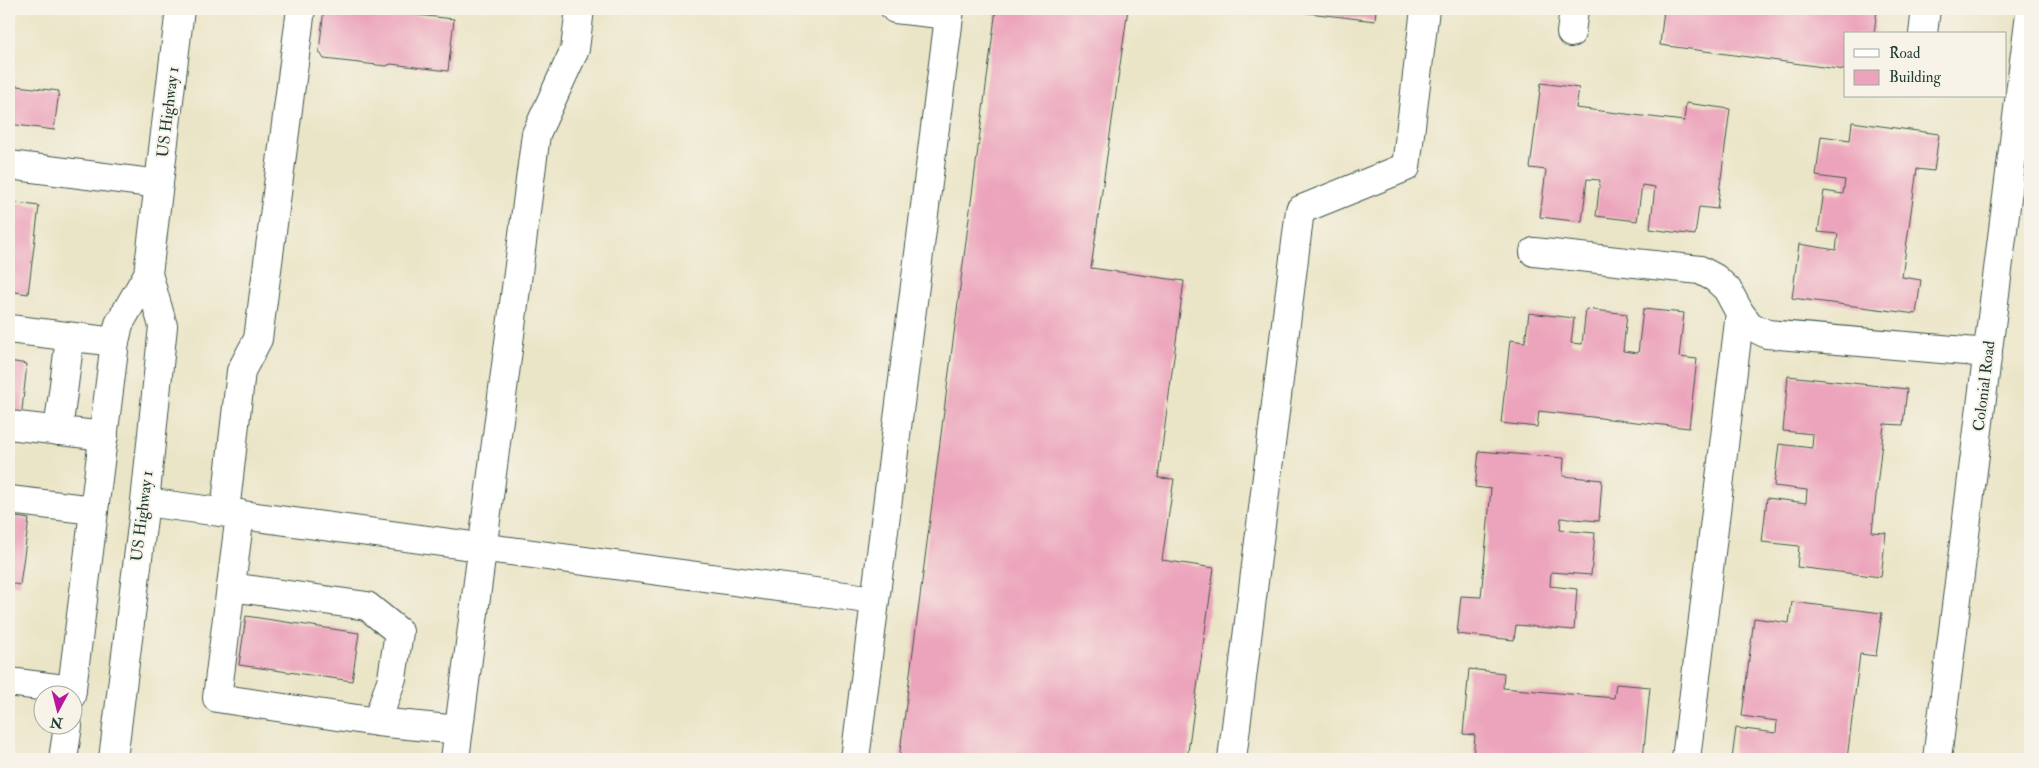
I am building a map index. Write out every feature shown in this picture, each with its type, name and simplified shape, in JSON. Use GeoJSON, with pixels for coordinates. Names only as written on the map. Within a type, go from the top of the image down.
{"type":"FeatureCollection","features":[{"type":"Feature","properties":{"kind":"main road","name":"US Highway 1"},"geometry":{"type":"LineString","coordinates":[[113,759],[145,502],[163,326],[148,274],[180,9]]}},
{"type":"Feature","properties":{"kind":"main road"},"geometry":{"type":"LineString","coordinates":[[301,9],[258,339],[241,371],[231,587],[217,698],[377,722],[459,730]]}},
{"type":"Feature","properties":{"kind":"main road"},"geometry":{"type":"LineString","coordinates":[[456,759],[536,134],[575,49],[580,9]]}},
{"type":"Feature","properties":{"kind":"main road"},"geometry":{"type":"LineString","coordinates":[[855,759],[949,12],[895,9]]}},
{"type":"Feature","properties":{"kind":"main road"},"geometry":{"type":"LineString","coordinates":[[1232,759],[1300,210],[1406,167],[1425,9]]}},
{"type":"Feature","properties":{"kind":"main road"},"geometry":{"type":"LineString","coordinates":[[1923,32],[1926,9]]}},
{"type":"Feature","properties":{"kind":"main road","name":"Colonial Road"},"geometry":{"type":"LineString","coordinates":[[1937,759],[1988,353],[2014,68],[2030,13]]}},
{"type":"Feature","properties":{"kind":"main road"},"geometry":{"type":"LineString","coordinates":[[9,165],[159,184]]}},
{"type":"Feature","properties":{"kind":"main road"},"geometry":{"type":"LineString","coordinates":[[1534,252],[1700,270],[1715,278],[1727,289],[1740,313],[1750,326],[1767,334],[1988,353]]}},
{"type":"Feature","properties":{"kind":"main road","name":"US Highway 1"},"geometry":{"type":"LineString","coordinates":[[73,686],[115,342],[119,324],[148,274]]}},
{"type":"Feature","properties":{"kind":"main road"},"geometry":{"type":"LineString","coordinates":[[1686,759],[1740,313]]}},
{"type":"Feature","properties":{"kind":"main road"},"geometry":{"type":"LineString","coordinates":[[9,329],[70,338],[115,342]]}},
{"type":"Feature","properties":{"kind":"main road"},"geometry":{"type":"LineString","coordinates":[[58,431],[70,338]]}},
{"type":"Feature","properties":{"kind":"main road"},"geometry":{"type":"LineString","coordinates":[[9,425],[104,436]]}},
{"type":"Feature","properties":{"kind":"main road"},"geometry":{"type":"LineString","coordinates":[[9,500],[94,510]]}},
{"type":"Feature","properties":{"kind":"main road"},"geometry":{"type":"LineString","coordinates":[[145,502],[875,600]]}},
{"type":"Feature","properties":{"kind":"main road"},"geometry":{"type":"LineString","coordinates":[[231,587],[367,606],[399,632],[392,678],[377,722]]}},
{"type":"Feature","properties":{"kind":"main road"},"geometry":{"type":"LineString","coordinates":[[9,682],[32,686]]}},
{"type":"Feature","properties":{"kind":"main road"},"geometry":{"type":"LineString","coordinates":[[63,759],[66,736]]}},
{"type":"Feature","properties":{"kind":"building"},"geometry":{"type":"Polygon","coordinates":[[[324,9],[392,9],[398,13],[454,19],[448,71],[324,59],[319,51],[324,9]]]}},
{"type":"Feature","properties":{"kind":"building"},"geometry":{"type":"Polygon","coordinates":[[[996,9],[1128,9],[1091,268],[1184,281],[1158,478],[1174,479],[1162,560],[1214,568],[1187,759],[899,759],[996,9]]]}},
{"type":"Feature","properties":{"kind":"building"},"geometry":{"type":"Polygon","coordinates":[[[1276,9],[1376,9],[1375,21],[1276,9]]]}},
{"type":"Feature","properties":{"kind":"building"},"geometry":{"type":"Polygon","coordinates":[[[1664,9],[1877,9],[1874,32],[1844,32],[1844,70],[1660,45],[1664,9]]]}},
{"type":"Feature","properties":{"kind":"building"},"geometry":{"type":"Polygon","coordinates":[[[1541,83],[1579,88],[1576,108],[1684,121],[1686,103],[1730,109],[1717,209],[1699,207],[1695,235],[1650,229],[1655,187],[1642,185],[1637,221],[1596,216],[1600,180],[1587,179],[1582,222],[1540,217],[1546,170],[1530,168],[1541,83]]]}},
{"type":"Feature","properties":{"kind":"building"},"geometry":{"type":"Polygon","coordinates":[[[9,85],[59,91],[54,130],[9,124],[9,85]]]}},
{"type":"Feature","properties":{"kind":"building"},"geometry":{"type":"Polygon","coordinates":[[[1852,122],[1939,134],[1934,171],[1917,169],[1902,277],[1921,280],[1916,314],[1792,298],[1799,244],[1836,250],[1838,234],[1818,232],[1824,191],[1843,194],[1845,180],[1816,176],[1821,136],[1850,140],[1852,122]]]}},
{"type":"Feature","properties":{"kind":"building"},"geometry":{"type":"Polygon","coordinates":[[[9,202],[39,206],[28,294],[9,291],[9,202]]]}},
{"type":"Feature","properties":{"kind":"building"},"geometry":{"type":"Polygon","coordinates":[[[1586,309],[1627,314],[1623,351],[1638,353],[1643,309],[1684,313],[1679,357],[1697,359],[1689,428],[1539,411],[1537,427],[1501,423],[1510,340],[1525,342],[1529,313],[1574,318],[1571,343],[1582,344],[1586,309]]]}},
{"type":"Feature","properties":{"kind":"building"},"geometry":{"type":"Polygon","coordinates":[[[9,361],[27,364],[21,419],[9,418],[9,361]]]}},
{"type":"Feature","properties":{"kind":"building"},"geometry":{"type":"Polygon","coordinates":[[[1788,376],[1907,389],[1903,425],[1884,424],[1872,532],[1886,533],[1881,577],[1797,567],[1799,546],[1762,542],[1767,498],[1806,503],[1807,490],[1774,486],[1779,444],[1812,448],[1813,434],[1783,431],[1788,376]]]}},
{"type":"Feature","properties":{"kind":"building"},"geometry":{"type":"Polygon","coordinates":[[[1479,451],[1564,458],[1563,476],[1602,480],[1599,521],[1561,518],[1560,530],[1595,533],[1591,575],[1551,572],[1550,586],[1577,589],[1574,630],[1516,625],[1514,640],[1457,634],[1461,596],[1481,597],[1491,489],[1475,487],[1479,451]]]}},
{"type":"Feature","properties":{"kind":"building"},"geometry":{"type":"Polygon","coordinates":[[[9,516],[29,519],[20,585],[9,583],[9,516]]]}},
{"type":"Feature","properties":{"kind":"building"},"geometry":{"type":"Polygon","coordinates":[[[1792,602],[1882,613],[1876,656],[1860,654],[1847,759],[1732,759],[1736,728],[1776,733],[1777,721],[1742,716],[1754,618],[1789,623],[1792,602]]]}},
{"type":"Feature","properties":{"kind":"building"},"geometry":{"type":"Polygon","coordinates":[[[246,616],[359,633],[352,681],[239,665],[246,616]]]}},
{"type":"Feature","properties":{"kind":"building"},"geometry":{"type":"Polygon","coordinates":[[[1469,669],[1504,673],[1503,688],[1614,698],[1616,684],[1650,687],[1643,759],[1473,759],[1475,735],[1463,734],[1469,669]]]}}]}
